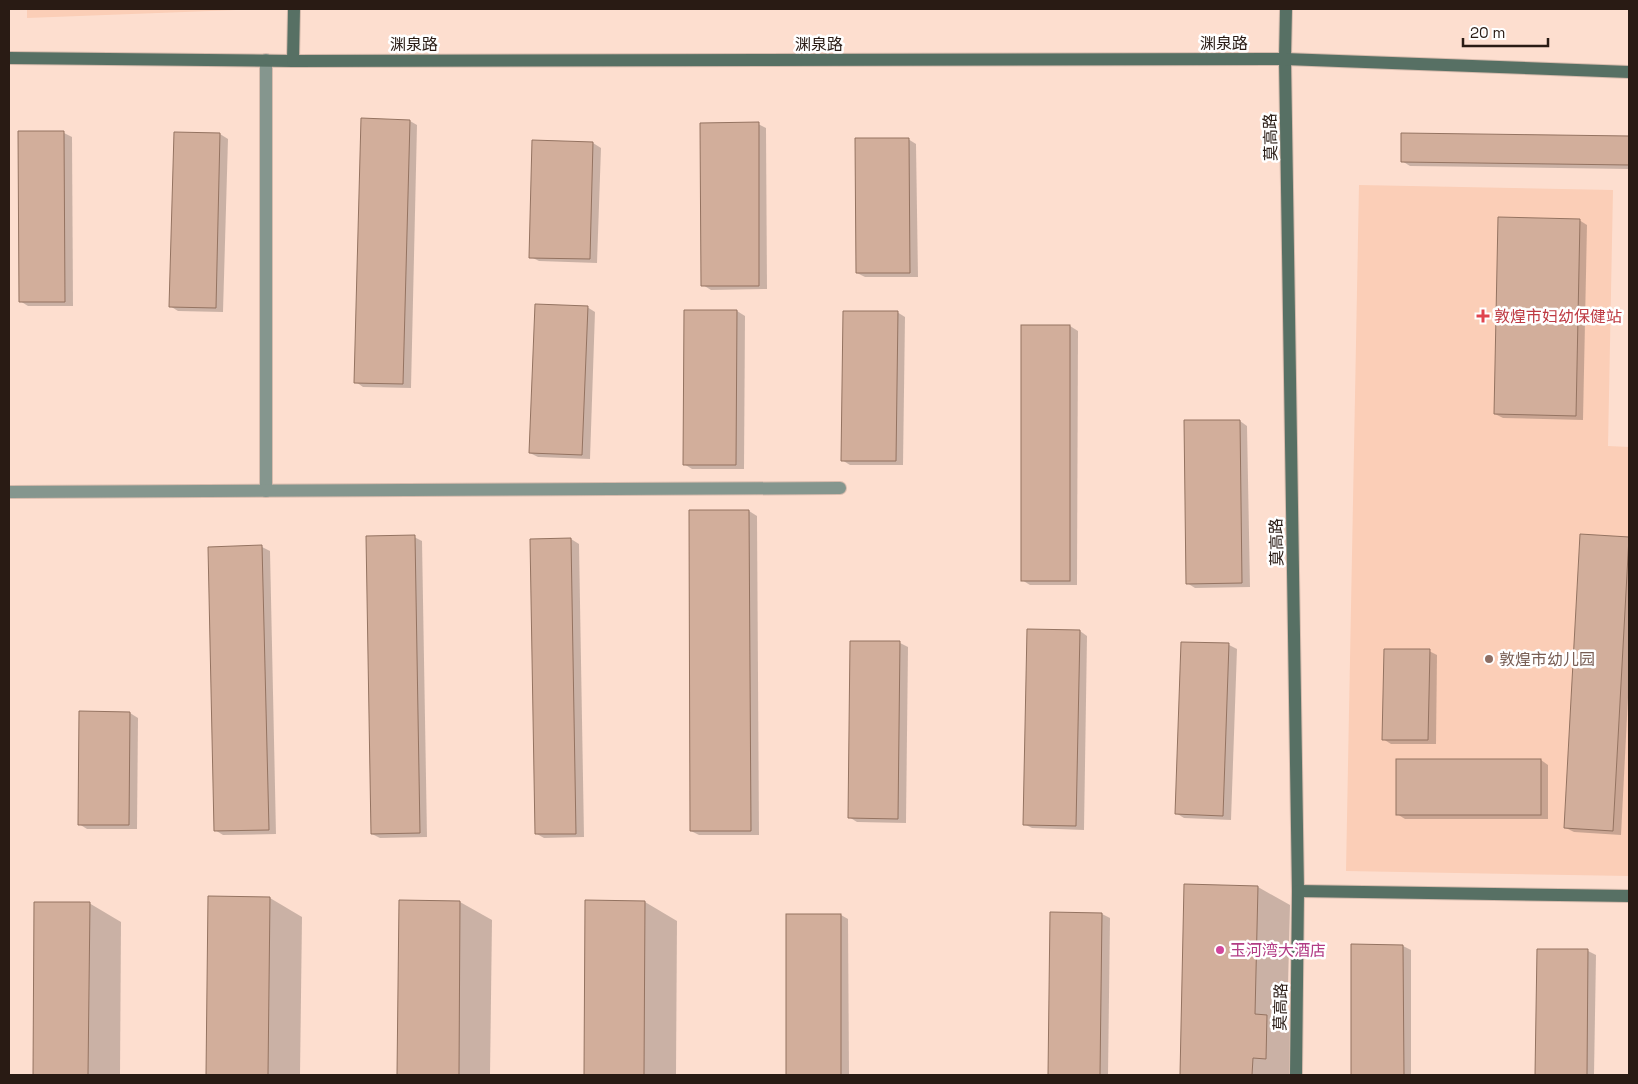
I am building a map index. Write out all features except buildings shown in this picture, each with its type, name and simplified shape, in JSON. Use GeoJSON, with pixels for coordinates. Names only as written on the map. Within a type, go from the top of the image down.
{"type":"FeatureCollection","features":[{"type":"Feature","properties":{"kind":"street"},"geometry":{"type":"LineString","coordinates":[[293,61],[294,9]]}},
{"type":"Feature","properties":{"kind":"street","name":"莫高路"},"geometry":{"type":"LineString","coordinates":[[1286,9],[1285,59],[1298,891],[1296,1075]]}},
{"type":"Feature","properties":{"kind":"street","name":"渊泉路"},"geometry":{"type":"LineString","coordinates":[[9,58],[293,61],[1285,59],[1629,72]]}},
{"type":"Feature","properties":{"kind":"street"},"geometry":{"type":"LineString","coordinates":[[266,60],[266,491]]}},
{"type":"Feature","properties":{"kind":"street"},"geometry":{"type":"LineString","coordinates":[[9,492],[840,488]]}},
{"type":"Feature","properties":{"kind":"street"},"geometry":{"type":"LineString","coordinates":[[1298,891],[1629,896]]}},
{"type":"Feature","properties":{"kind":"shaded area"},"geometry":{"type":"Polygon","coordinates":[[[27,9],[263,9],[27,18],[27,9]]]}},
{"type":"Feature","properties":{"kind":"shaded area","name":"敦煌市幼儿园"},"geometry":{"type":"Polygon","coordinates":[[[1359,185],[1613,190],[1608,446],[1629,447],[1629,876],[1346,871],[1359,185]]]}},
{"type":"Feature","properties":{"kind":"place","name":"敦煌市妇幼保健站"},"geometry":{"type":"Point","coordinates":[1483,316]}},
{"type":"Feature","properties":{"kind":"place","name":"敦煌市幼儿园"},"geometry":{"type":"Point","coordinates":[1489,659]}},
{"type":"Feature","properties":{"kind":"place","name":"玉河湾大酒店"},"geometry":{"type":"Point","coordinates":[1220,950]}}]}
